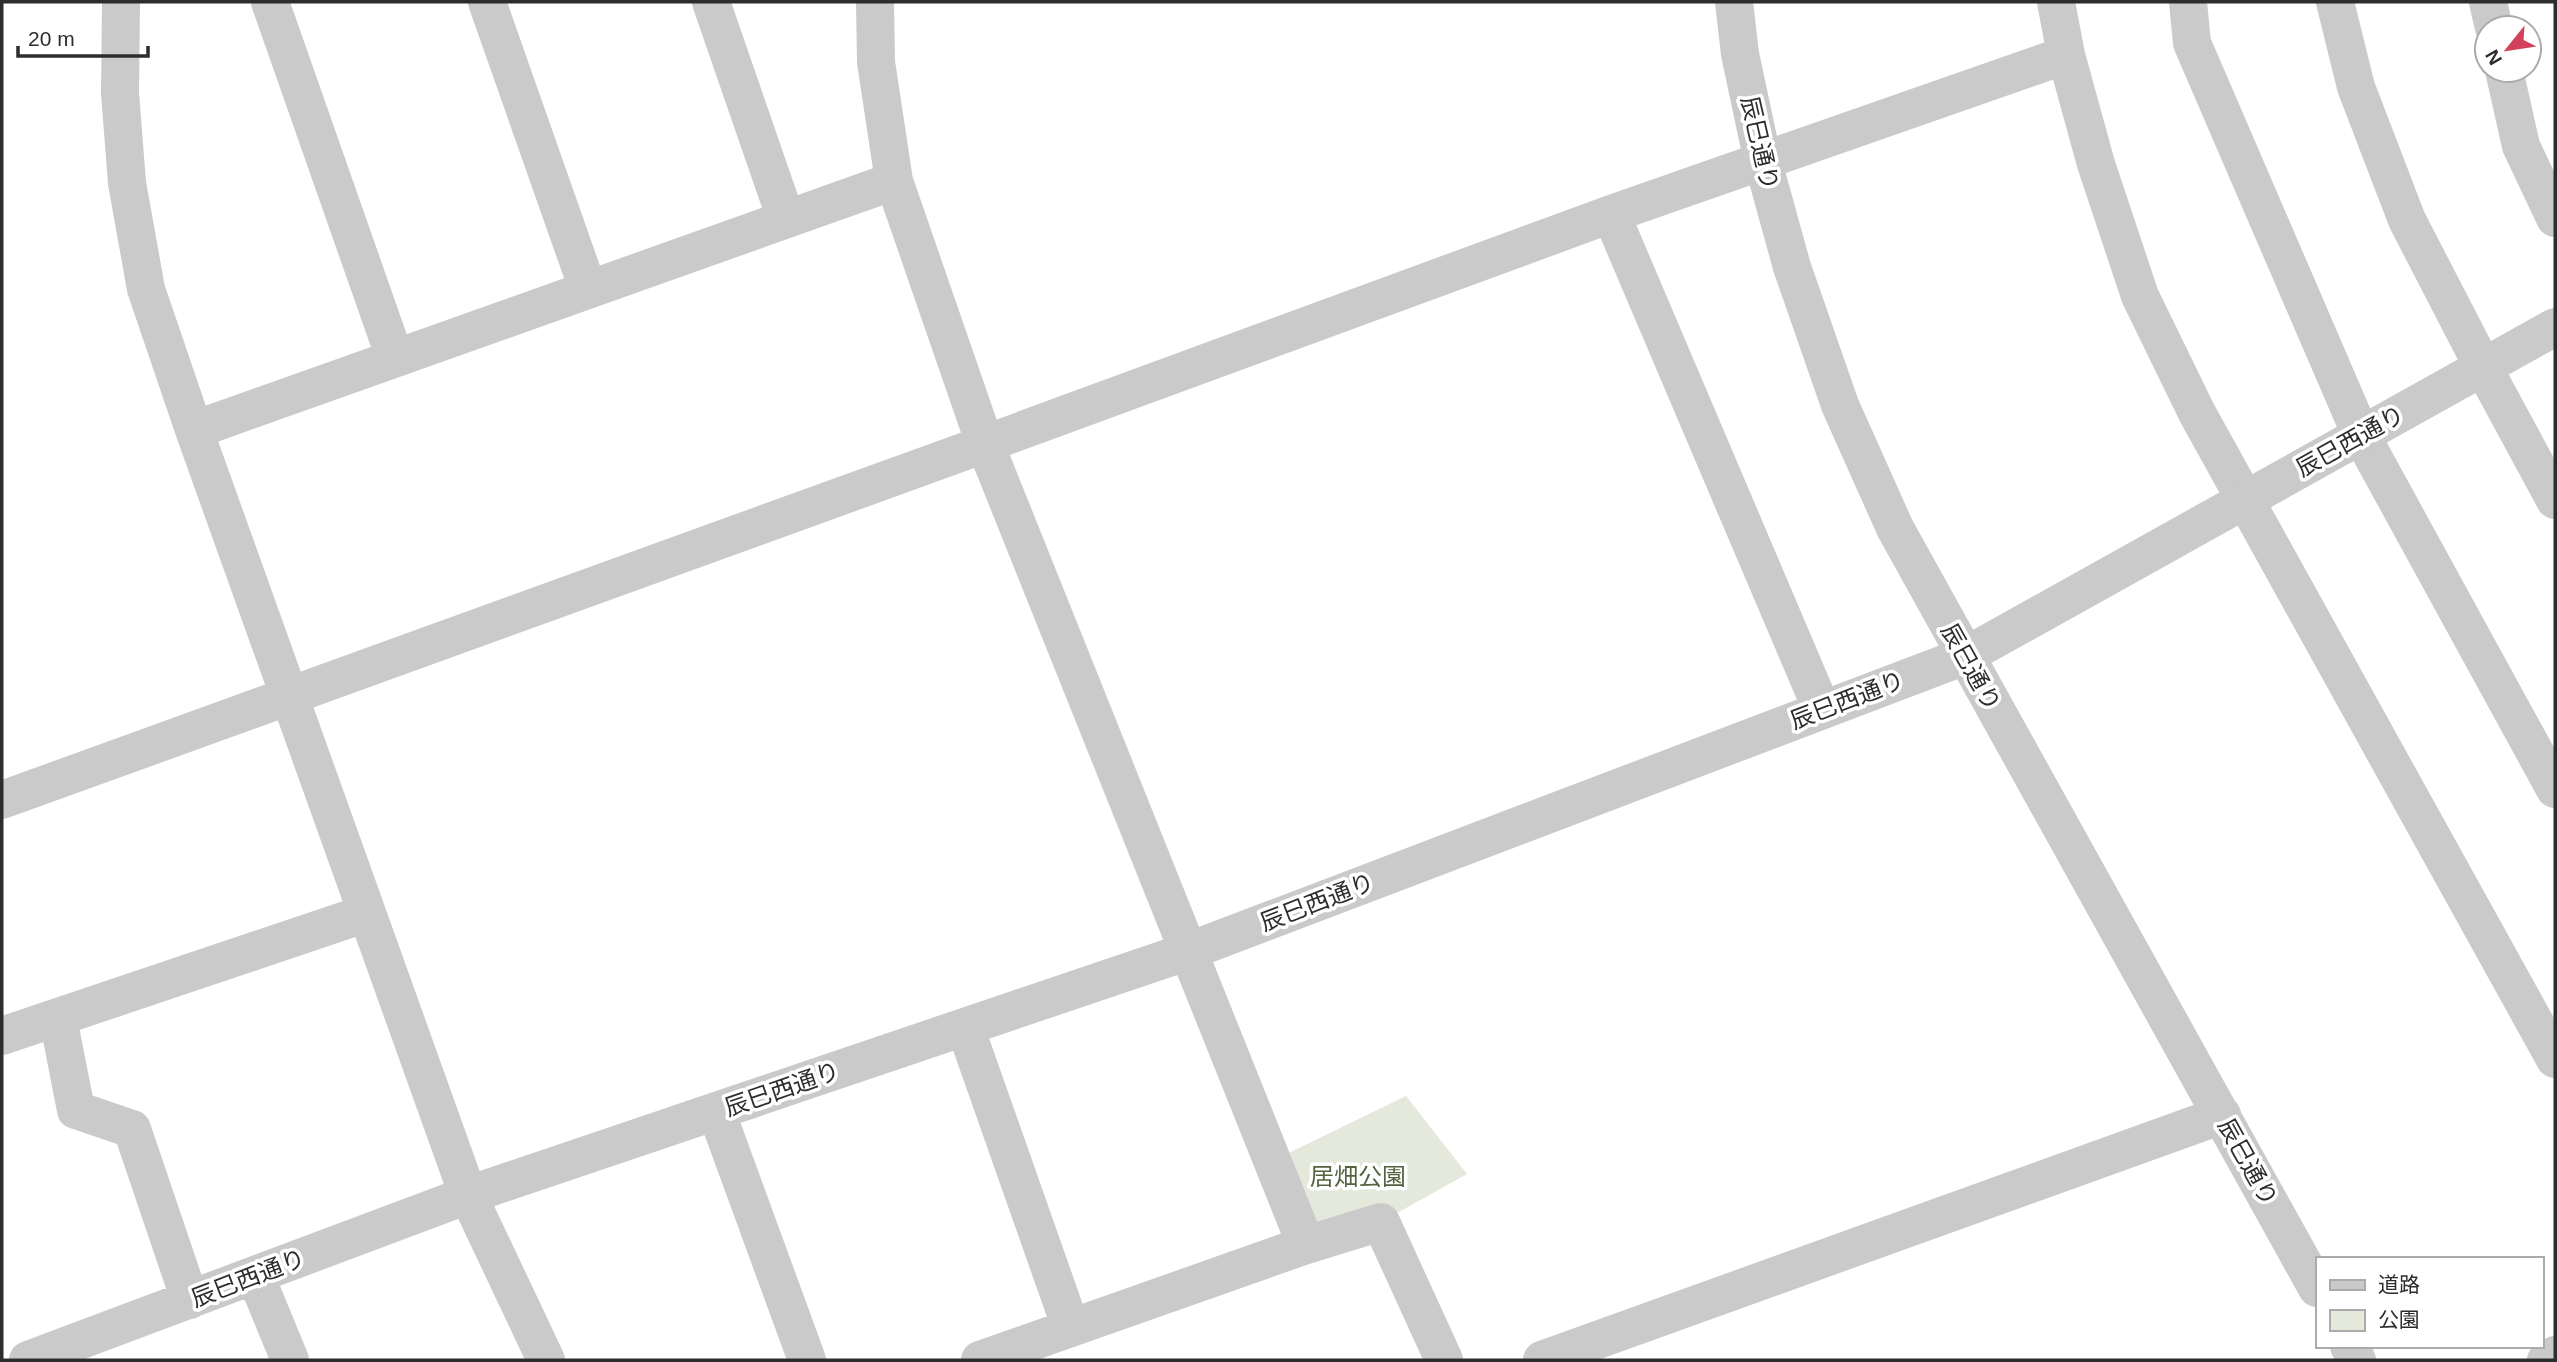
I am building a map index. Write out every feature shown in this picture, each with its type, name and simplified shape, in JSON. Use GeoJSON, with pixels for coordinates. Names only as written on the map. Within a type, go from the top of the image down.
{"type":"FeatureCollection","features":[{"type":"Feature","properties":{"kind":"street"},"geometry":{"type":"LineString","coordinates":[[121,2],[120,93],[127,183],[146,289],[468,1195],[546,1360]]}},
{"type":"Feature","properties":{"kind":"street"},"geometry":{"type":"LineString","coordinates":[[270,2],[395,358]]}},
{"type":"Feature","properties":{"kind":"street"},"geometry":{"type":"LineString","coordinates":[[487,2],[588,289]]}},
{"type":"Feature","properties":{"kind":"street"},"geometry":{"type":"LineString","coordinates":[[711,2],[786,219]]}},
{"type":"Feature","properties":{"kind":"street"},"geometry":{"type":"LineString","coordinates":[[875,2],[876,62],[894,181],[985,444],[1306,1245]]}},
{"type":"Feature","properties":{"kind":"street","name":"辰巳通り"},"geometry":{"type":"LineString","coordinates":[[1734,2],[1740,54],[1763,162],[1792,267],[1840,405],[1895,528],[2316,1286]]}},
{"type":"Feature","properties":{"kind":"street"},"geometry":{"type":"LineString","coordinates":[[2056,2],[2066,55],[2096,164],[2140,296],[2197,413],[2555,1059]]}},
{"type":"Feature","properties":{"kind":"street"},"geometry":{"type":"LineString","coordinates":[[2188,2],[2192,43],[2361,435],[2555,789]]}},
{"type":"Feature","properties":{"kind":"street"},"geometry":{"type":"LineString","coordinates":[[2335,2],[2356,87],[2407,220],[2555,500]]}},
{"type":"Feature","properties":{"kind":"street"},"geometry":{"type":"LineString","coordinates":[[4,789],[290,696],[1611,214],[2066,55]]}},
{"type":"Feature","properties":{"kind":"street"},"geometry":{"type":"LineString","coordinates":[[2507,84],[2521,146],[2555,218]]}},
{"type":"Feature","properties":{"kind":"street"},"geometry":{"type":"LineString","coordinates":[[194,430],[894,181]]}},
{"type":"Feature","properties":{"kind":"street"},"geometry":{"type":"LineString","coordinates":[[1611,214],[1822,710]]}},
{"type":"Feature","properties":{"kind":"street","name":"辰巳西通り"},"geometry":{"type":"LineString","coordinates":[[47,1357],[468,1195],[1189,951],[1965,656],[2555,327]]}},
{"type":"Feature","properties":{"kind":"street"},"geometry":{"type":"LineString","coordinates":[[2,1036],[367,914]]}},
{"type":"Feature","properties":{"kind":"street"},"geometry":{"type":"LineString","coordinates":[[58,1018],[76,1110],[132,1129],[190,1300]]}},
{"type":"Feature","properties":{"kind":"street"},"geometry":{"type":"LineString","coordinates":[[965,1027],[1071,1328]]}},
{"type":"Feature","properties":{"kind":"street"},"geometry":{"type":"LineString","coordinates":[[716,1111],[807,1360]]}},
{"type":"Feature","properties":{"kind":"street"},"geometry":{"type":"LineString","coordinates":[[1542,1360],[2222,1115]]}},
{"type":"Feature","properties":{"kind":"street"},"geometry":{"type":"LineString","coordinates":[[980,1360],[1306,1245],[1381,1222],[1444,1360]]}},
{"type":"Feature","properties":{"kind":"street"},"geometry":{"type":"LineString","coordinates":[[255,1275],[290,1360]]}},
{"type":"Feature","properties":{"kind":"street"},"geometry":{"type":"LineString","coordinates":[[2546,1360],[2555,1355]]}},
{"type":"Feature","properties":{"kind":"green space","name":"居畑公園"},"geometry":{"type":"Polygon","coordinates":[[[1406,1096],[1467,1174],[1381,1222],[1306,1245],[1272,1161],[1406,1096]]]}}]}
